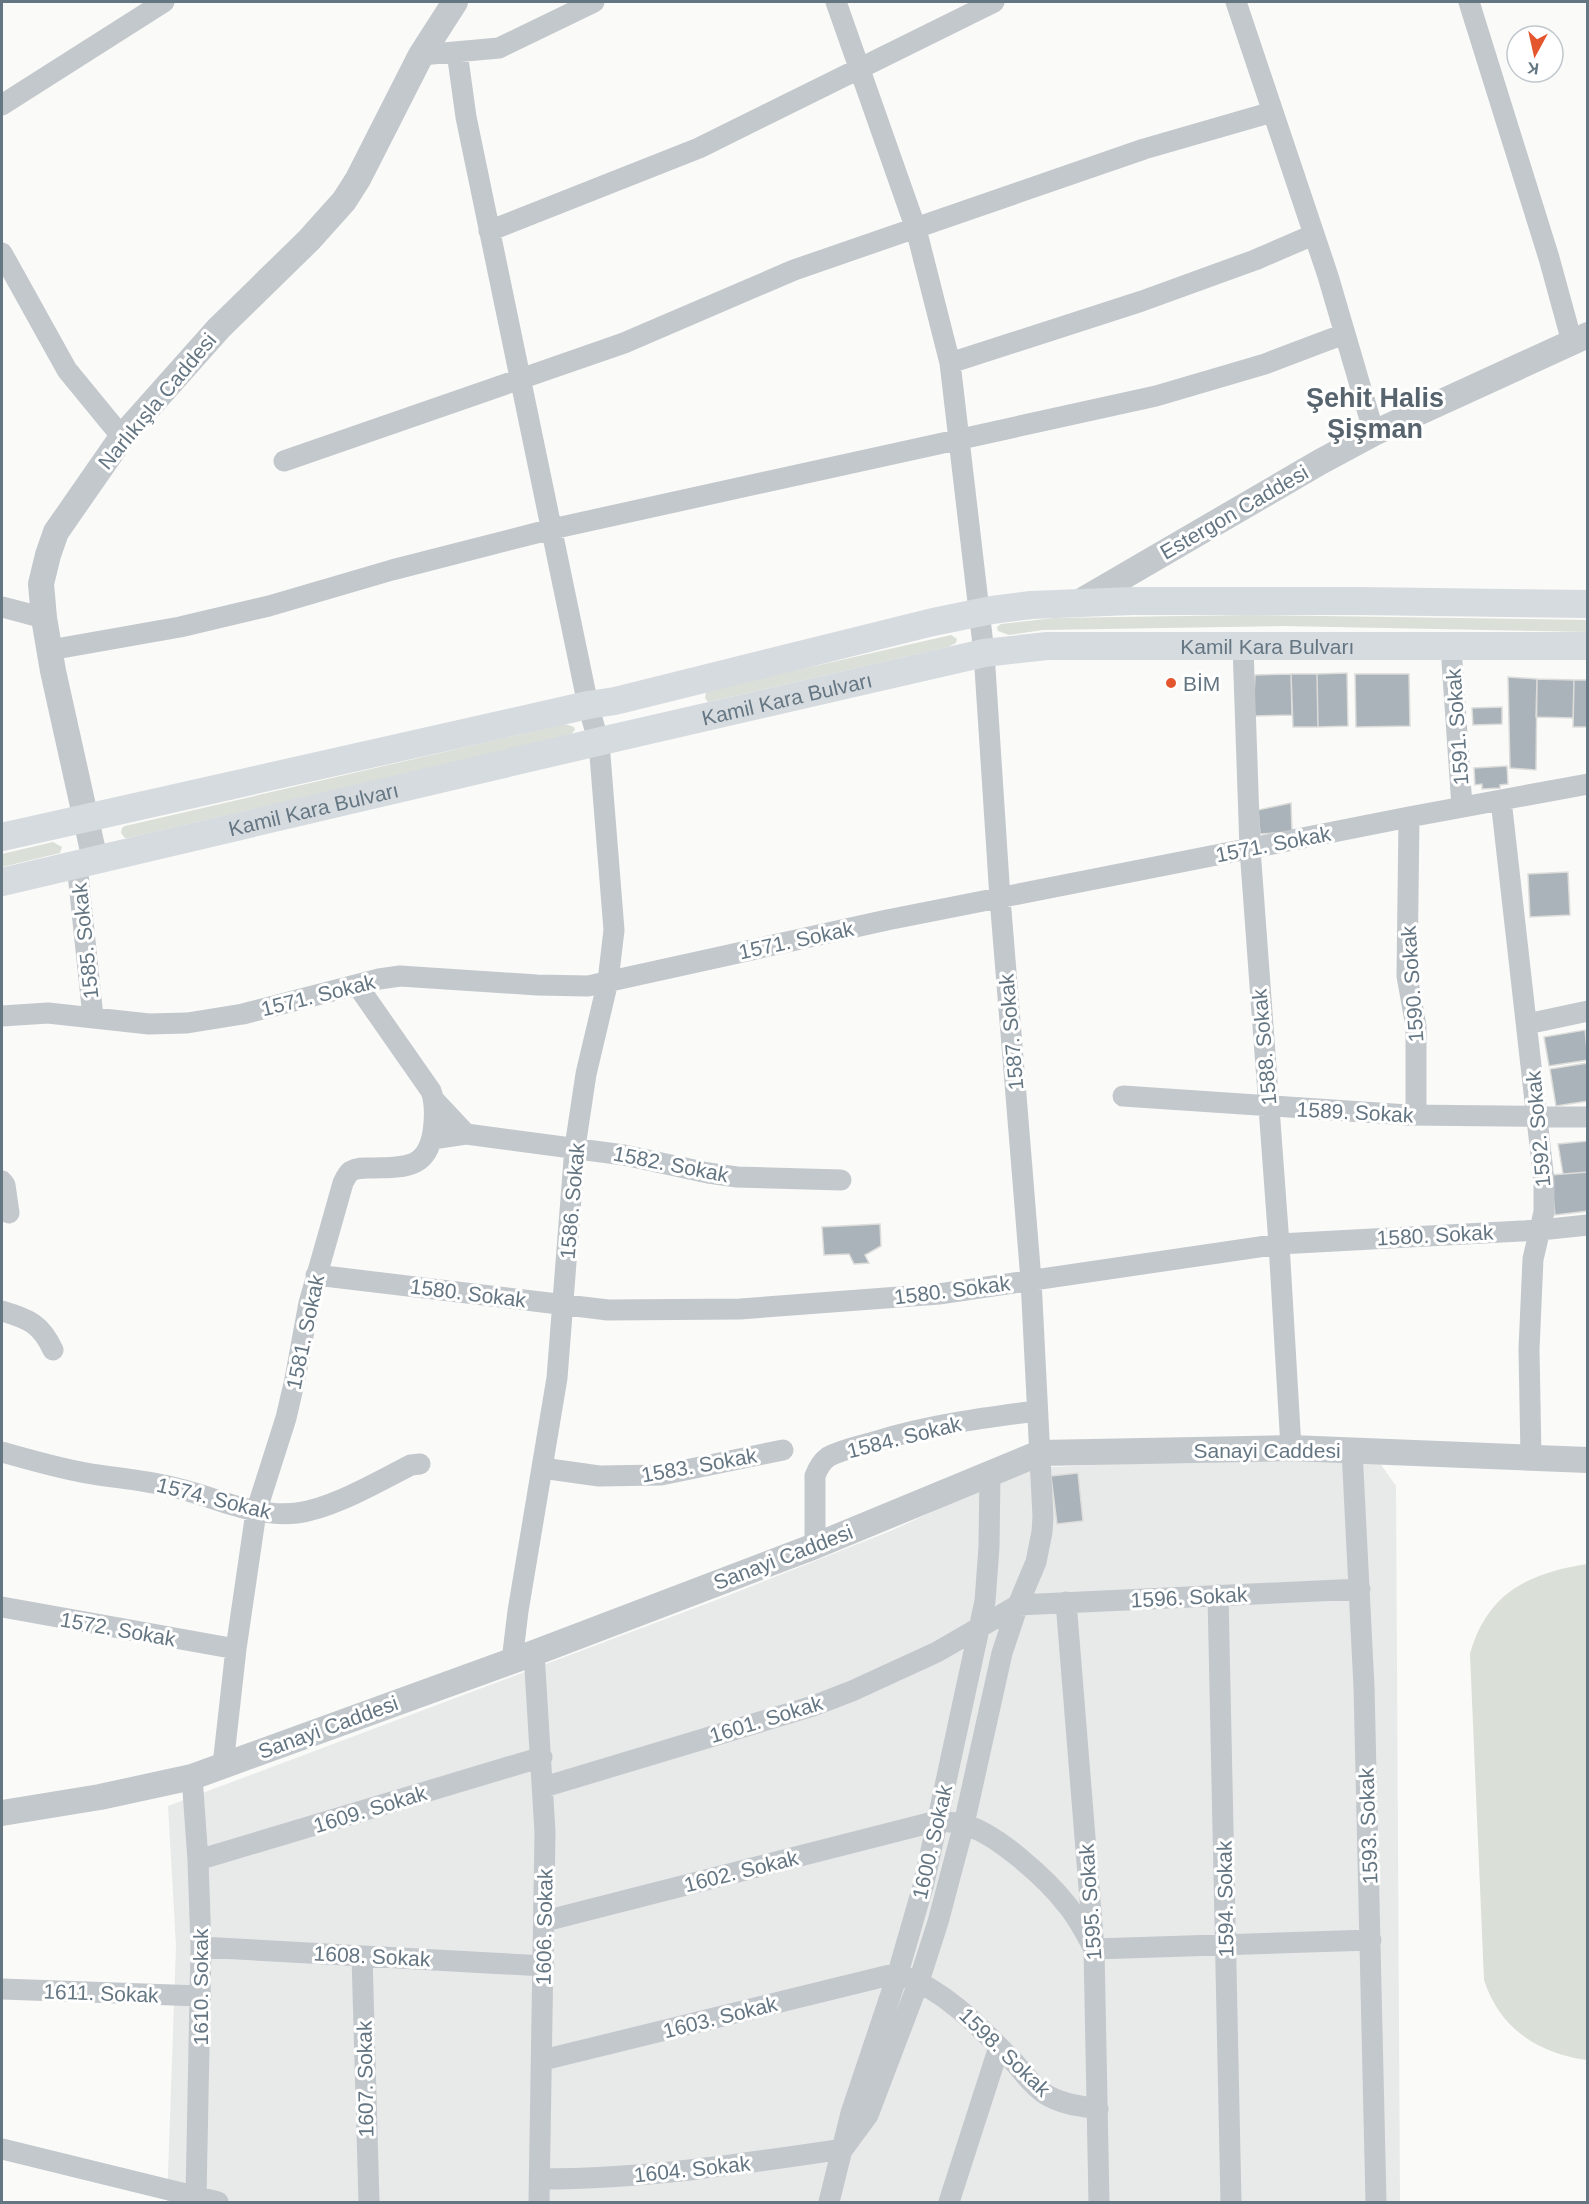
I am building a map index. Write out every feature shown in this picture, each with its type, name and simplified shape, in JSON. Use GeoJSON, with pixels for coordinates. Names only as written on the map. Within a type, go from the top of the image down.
{"type":"FeatureCollection","features":[{"type":"Feature","properties":{"kind":"main road","name":"Kamil Kara Bulvarı"},"geometry":{"type":"LineString","coordinates":[[2,837],[588,705],[615,701],[980,612],[1030,605],[1078,603],[1359,601],[1587,604]]}},
{"type":"Feature","properties":{"kind":"main road","name":"Kamil Kara Bulvarı"},"geometry":{"type":"LineString","coordinates":[[2,882],[984,653],[1047,646],[1587,646]]}},
{"type":"Feature","properties":{"kind":"street"},"geometry":{"type":"LineString","coordinates":[[2,105],[164,2]]}},
{"type":"Feature","properties":{"kind":"street","name":"Narlıkışla Caddesi"},"geometry":{"type":"LineString","coordinates":[[86,862],[87,818],[44,618],[41,584],[56,532],[122,438],[219,328],[309,240],[344,201],[358,179],[421,55],[455,2]]}},
{"type":"Feature","properties":{"kind":"street"},"geometry":{"type":"LineString","coordinates":[[421,55],[499,48],[594,2]]}},
{"type":"Feature","properties":{"kind":"street","name":"1587. Sokak"},"geometry":{"type":"LineString","coordinates":[[836,2],[916,229],[950,363],[984,653],[1000,898],[1030,1280],[1036,1411],[1043,1495],[1042,1532],[1036,1562],[1018,1605],[993,1689],[964,1824],[938,1922],[919,1981],[868,2115],[843,2149]]}},
{"type":"Feature","properties":{"kind":"street"},"geometry":{"type":"LineString","coordinates":[[489,231],[699,148],[994,2]]}},
{"type":"Feature","properties":{"kind":"street"},"geometry":{"type":"LineString","coordinates":[[1236,2],[1328,276],[1374,433]]}},
{"type":"Feature","properties":{"kind":"street"},"geometry":{"type":"LineString","coordinates":[[1469,2],[1549,258],[1580,338]]}},
{"type":"Feature","properties":{"kind":"street","name":"1586. Sokak"},"geometry":{"type":"LineString","coordinates":[[457,52],[466,117],[489,231],[588,705],[599,742],[614,930],[608,981],[586,1074],[575,1147],[556,1378],[521,1591],[523,1657]]}},
{"type":"Feature","properties":{"kind":"street"},"geometry":{"type":"LineString","coordinates":[[284,461],[624,343],[794,270],[1144,149],[1272,112]]}},
{"type":"Feature","properties":{"kind":"street"},"geometry":{"type":"LineString","coordinates":[[950,363],[1142,302],[1256,260],[1313,235]]}},
{"type":"Feature","properties":{"kind":"street"},"geometry":{"type":"LineString","coordinates":[[2,253],[67,370],[122,438]]}},
{"type":"Feature","properties":{"kind":"street"},"geometry":{"type":"LineString","coordinates":[[50,650],[180,627],[269,606],[392,570],[552,529],[1156,396],[1266,364],[1344,334]]}},
{"type":"Feature","properties":{"kind":"street","name":"Estergon Caddesi"},"geometry":{"type":"LineString","coordinates":[[1078,603],[1374,433],[1580,338]]}},
{"type":"Feature","properties":{"kind":"street"},"geometry":{"type":"LineString","coordinates":[[2,606],[44,618]]}},
{"type":"Feature","properties":{"kind":"street","name":"1588. Sokak"},"geometry":{"type":"LineString","coordinates":[[1243,646],[1250,849],[1291,1448]]}},
{"type":"Feature","properties":{"kind":"street","name":"1591. Sokak"},"geometry":{"type":"LineString","coordinates":[[1451,647],[1462,807]]}},
{"type":"Feature","properties":{"kind":"street","name":"1571. Sokak"},"geometry":{"type":"LineString","coordinates":[[2,1017],[48,1014],[149,1024],[214,1020],[379,979],[400,976],[588,986],[887,920],[1587,783]]}},
{"type":"Feature","properties":{"kind":"street","name":"1592. Sokak"},"geometry":{"type":"LineString","coordinates":[[1501,800],[1544,1181],[1544,1212],[1533,1259],[1529,1407],[1531,1458]]}},
{"type":"Feature","properties":{"kind":"street","name":"1590. Sokak"},"geometry":{"type":"LineString","coordinates":[[1409,817],[1407,976],[1416,1026],[1416,1115]]}},
{"type":"Feature","properties":{"kind":"street","name":"1585. Sokak"},"geometry":{"type":"LineString","coordinates":[[86,862],[93,1017]]}},
{"type":"Feature","properties":{"kind":"street"},"geometry":{"type":"LineString","coordinates":[[357,985],[431,1091],[435,1101],[466,1134]]}},
{"type":"Feature","properties":{"kind":"street"},"geometry":{"type":"LineString","coordinates":[[1527,1024],[1587,1011]]}},
{"type":"Feature","properties":{"kind":"street","name":"1589. Sokak"},"geometry":{"type":"LineString","coordinates":[[1122,1096],[1416,1115],[1587,1117]]}},
{"type":"Feature","properties":{"kind":"street","name":"1581. Sokak"},"geometry":{"type":"LineString","coordinates":[[223,1765],[236,1649],[256,1512],[286,1418],[309,1303],[343,1183],[349,1172],[358,1168],[411,1165],[421,1159],[428,1152],[432,1139],[435,1101]]}},
{"type":"Feature","properties":{"kind":"street","name":"1582. Sokak"},"geometry":{"type":"LineString","coordinates":[[432,1139],[466,1134],[575,1147],[737,1177],[841,1180]]}},
{"type":"Feature","properties":{"kind":"street"},"geometry":{"type":"LineString","coordinates":[[2,1181],[5,1185],[9,1213]]}},
{"type":"Feature","properties":{"kind":"street","name":"1580. Sokak"},"geometry":{"type":"LineString","coordinates":[[316,1275],[608,1310],[783,1307],[939,1294],[1278,1244],[1540,1230],[1587,1225]]}},
{"type":"Feature","properties":{"kind":"street"},"geometry":{"type":"LineString","coordinates":[[2,1311],[39,1326],[53,1350]]}},
{"type":"Feature","properties":{"kind":"street","name":"1584. Sokak"},"geometry":{"type":"LineString","coordinates":[[816,1546],[815,1476],[819,1465],[827,1458],[909,1431],[948,1423],[1036,1411]]}},
{"type":"Feature","properties":{"kind":"street","name":"Sanayi Caddesi"},"geometry":{"type":"LineString","coordinates":[[2,1813],[123,1792],[192,1777],[523,1657],[816,1546],[1040,1453],[1291,1448],[1587,1460]]}},
{"type":"Feature","properties":{"kind":"street","name":"1583. Sokak"},"geometry":{"type":"LineString","coordinates":[[542,1468],[599,1476],[661,1475],[783,1450]]}},
{"type":"Feature","properties":{"kind":"street","name":"1593. Sokak"},"geometry":{"type":"LineString","coordinates":[[1352,1450],[1360,1589],[1371,1940],[1376,2202]]}},
{"type":"Feature","properties":{"kind":"street","name":"1574. Sokak"},"geometry":{"type":"LineString","coordinates":[[2,1452],[78,1471],[175,1487],[256,1512],[279,1514],[299,1513],[316,1508],[354,1493],[411,1465],[420,1464]]}},
{"type":"Feature","properties":{"kind":"street","name":"1600. Sokak"},"geometry":{"type":"LineString","coordinates":[[829,2202],[851,2113],[898,1973],[924,1884],[980,1628],[989,1558],[990,1473]]}},
{"type":"Feature","properties":{"kind":"street","name":"1596. Sokak"},"geometry":{"type":"LineString","coordinates":[[1018,1605],[1360,1589]]}},
{"type":"Feature","properties":{"kind":"street","name":"1594. Sokak"},"geometry":{"type":"LineString","coordinates":[[1218,1595],[1231,2202]]}},
{"type":"Feature","properties":{"kind":"street","name":"1595. Sokak"},"geometry":{"type":"LineString","coordinates":[[1066,1602],[1094,1948],[1099,2202]]}},
{"type":"Feature","properties":{"kind":"street","name":"1601. Sokak"},"geometry":{"type":"LineString","coordinates":[[544,1787],[813,1706],[892,1674],[980,1628],[1018,1605]]}},
{"type":"Feature","properties":{"kind":"street","name":"1572. Sokak"},"geometry":{"type":"LineString","coordinates":[[2,1607],[236,1649]]}},
{"type":"Feature","properties":{"kind":"street","name":"1606. Sokak"},"geometry":{"type":"LineString","coordinates":[[523,1657],[542,1757],[544,1787],[545,1921],[539,2202]]}},
{"type":"Feature","properties":{"kind":"street","name":"1609. Sokak"},"geometry":{"type":"LineString","coordinates":[[198,1860],[542,1757]]}},
{"type":"Feature","properties":{"kind":"street","name":"1610. Sokak"},"geometry":{"type":"LineString","coordinates":[[192,1777],[201,1947],[196,2197]]}},
{"type":"Feature","properties":{"kind":"street"},"geometry":{"type":"LineString","coordinates":[[937,1821],[964,1824],[996,1840],[1057,1892],[1094,1948],[1371,1940]]}},
{"type":"Feature","properties":{"kind":"street","name":"1602. Sokak"},"geometry":{"type":"LineString","coordinates":[[545,1921],[937,1821]]}},
{"type":"Feature","properties":{"kind":"street","name":"1608. Sokak"},"geometry":{"type":"LineString","coordinates":[[201,1947],[544,1966]]}},
{"type":"Feature","properties":{"kind":"street","name":"1607. Sokak"},"geometry":{"type":"LineString","coordinates":[[362,1956],[369,2202]]}},
{"type":"Feature","properties":{"kind":"street","name":"1598. Sokak"},"geometry":{"type":"LineString","coordinates":[[898,1973],[919,1981],[955,2004],[1041,2092],[1057,2100],[1098,2109]]}},
{"type":"Feature","properties":{"kind":"street","name":"1603. Sokak"},"geometry":{"type":"LineString","coordinates":[[543,2060],[898,1973]]}},
{"type":"Feature","properties":{"kind":"street","name":"1611. Sokak"},"geometry":{"type":"LineString","coordinates":[[2,1989],[201,1996]]}},
{"type":"Feature","properties":{"kind":"street"},"geometry":{"type":"LineString","coordinates":[[950,2202],[999,2047]]}},
{"type":"Feature","properties":{"kind":"street"},"geometry":{"type":"LineString","coordinates":[[2,2149],[218,2202]]}},
{"type":"Feature","properties":{"kind":"street","name":"1604. Sokak"},"geometry":{"type":"LineString","coordinates":[[540,2179],[640,2176],[704,2170],[843,2149]]}},
{"type":"Feature","properties":{"kind":"shaded area"},"geometry":{"type":"Polygon","coordinates":[[[1250,615],[1588,620],[1587,632],[1283,626],[1043,630],[1009,635],[998,631],[997,627],[1001,624],[1054,618],[1250,615]]]}},
{"type":"Feature","properties":{"kind":"shaded area"},"geometry":{"type":"Polygon","coordinates":[[[951,635],[957,639],[956,643],[948,647],[708,702],[705,698],[706,692],[713,689],[951,635]]]}},
{"type":"Feature","properties":{"kind":"shaded area"},"geometry":{"type":"Polygon","coordinates":[[[565,724],[574,727],[575,730],[570,735],[128,838],[121,833],[125,826],[565,724]]]}},
{"type":"Feature","properties":{"kind":"shaded area"},"geometry":{"type":"Polygon","coordinates":[[[53,842],[62,847],[60,853],[2,867],[2,854],[53,842]]]}},
{"type":"Feature","properties":{"kind":"shaded area"},"geometry":{"type":"Polygon","coordinates":[[[1308,1456],[1377,1459],[1396,1486],[1400,2202],[167,2202],[176,1946],[168,1806],[727,1596],[893,1530],[1026,1468],[1308,1456]]]}},
{"type":"Feature","properties":{"kind":"shaded area"},"geometry":{"type":"Polygon","coordinates":[[[1588,1564],[1587,2060],[1552,2051],[1523,2036],[1500,2012],[1484,1980],[1470,1654],[1487,1615],[1513,1590],[1547,1573],[1588,1564]]]}},
{"type":"Feature","properties":{"kind":"building"},"geometry":{"type":"Polygon","coordinates":[[[1347,673],[1348,726],[1318,727],[1317,674],[1347,673]]]}},
{"type":"Feature","properties":{"kind":"building"},"geometry":{"type":"Polygon","coordinates":[[[1291,674],[1317,674],[1318,727],[1293,727],[1291,674]]]}},
{"type":"Feature","properties":{"kind":"building"},"geometry":{"type":"Polygon","coordinates":[[[1291,674],[1292,715],[1253,716],[1255,675],[1291,674]]]}},
{"type":"Feature","properties":{"kind":"building"},"geometry":{"type":"Polygon","coordinates":[[[1355,674],[1409,674],[1410,726],[1356,727],[1355,674]]]}},
{"type":"Feature","properties":{"kind":"building"},"geometry":{"type":"Polygon","coordinates":[[[1508,677],[1537,679],[1536,770],[1510,768],[1508,677]]]}},
{"type":"Feature","properties":{"kind":"building"},"geometry":{"type":"Polygon","coordinates":[[[1537,679],[1574,680],[1573,718],[1536,717],[1537,679]]]}},
{"type":"Feature","properties":{"kind":"building"},"geometry":{"type":"Polygon","coordinates":[[[1574,680],[1588,680],[1588,727],[1573,727],[1574,680]]]}},
{"type":"Feature","properties":{"kind":"building"},"geometry":{"type":"Polygon","coordinates":[[[1502,707],[1502,724],[1473,725],[1472,708],[1502,707]]]}},
{"type":"Feature","properties":{"kind":"building"},"geometry":{"type":"Polygon","coordinates":[[[1507,766],[1508,784],[1500,785],[1500,788],[1482,789],[1482,784],[1475,785],[1474,768],[1507,766]]]}},
{"type":"Feature","properties":{"kind":"building"},"geometry":{"type":"Polygon","coordinates":[[[1291,803],[1292,832],[1260,834],[1258,810],[1291,803]]]}},
{"type":"Feature","properties":{"kind":"building"},"geometry":{"type":"Polygon","coordinates":[[[1568,872],[1570,915],[1530,917],[1528,874],[1568,872]]]}},
{"type":"Feature","properties":{"kind":"building"},"geometry":{"type":"Polygon","coordinates":[[[1585,1030],[1588,1060],[1549,1066],[1544,1037],[1585,1030]]]}},
{"type":"Feature","properties":{"kind":"building"},"geometry":{"type":"Polygon","coordinates":[[[1588,1063],[1588,1101],[1556,1106],[1550,1069],[1588,1063]]]}},
{"type":"Feature","properties":{"kind":"building"},"geometry":{"type":"Polygon","coordinates":[[[1588,1141],[1588,1172],[1563,1174],[1558,1144],[1588,1141]]]}},
{"type":"Feature","properties":{"kind":"building"},"geometry":{"type":"Polygon","coordinates":[[[1588,1172],[1588,1211],[1555,1215],[1551,1175],[1588,1172]]]}},
{"type":"Feature","properties":{"kind":"building"},"geometry":{"type":"Polygon","coordinates":[[[880,1224],[881,1246],[865,1255],[869,1263],[854,1264],[849,1254],[824,1255],[822,1227],[880,1224]]]}},
{"type":"Feature","properties":{"kind":"building"},"geometry":{"type":"Polygon","coordinates":[[[1078,1473],[1083,1521],[1057,1524],[1051,1476],[1078,1473]]]}},
{"type":"Feature","properties":{"kind":"place","name":"BİM"},"geometry":{"type":"Point","coordinates":[1171,683]}},
{"type":"Feature","properties":{"kind":"district","name":"Şehit Halis Şişman"},"geometry":{"type":"Point","coordinates":[1375,414]}}]}
